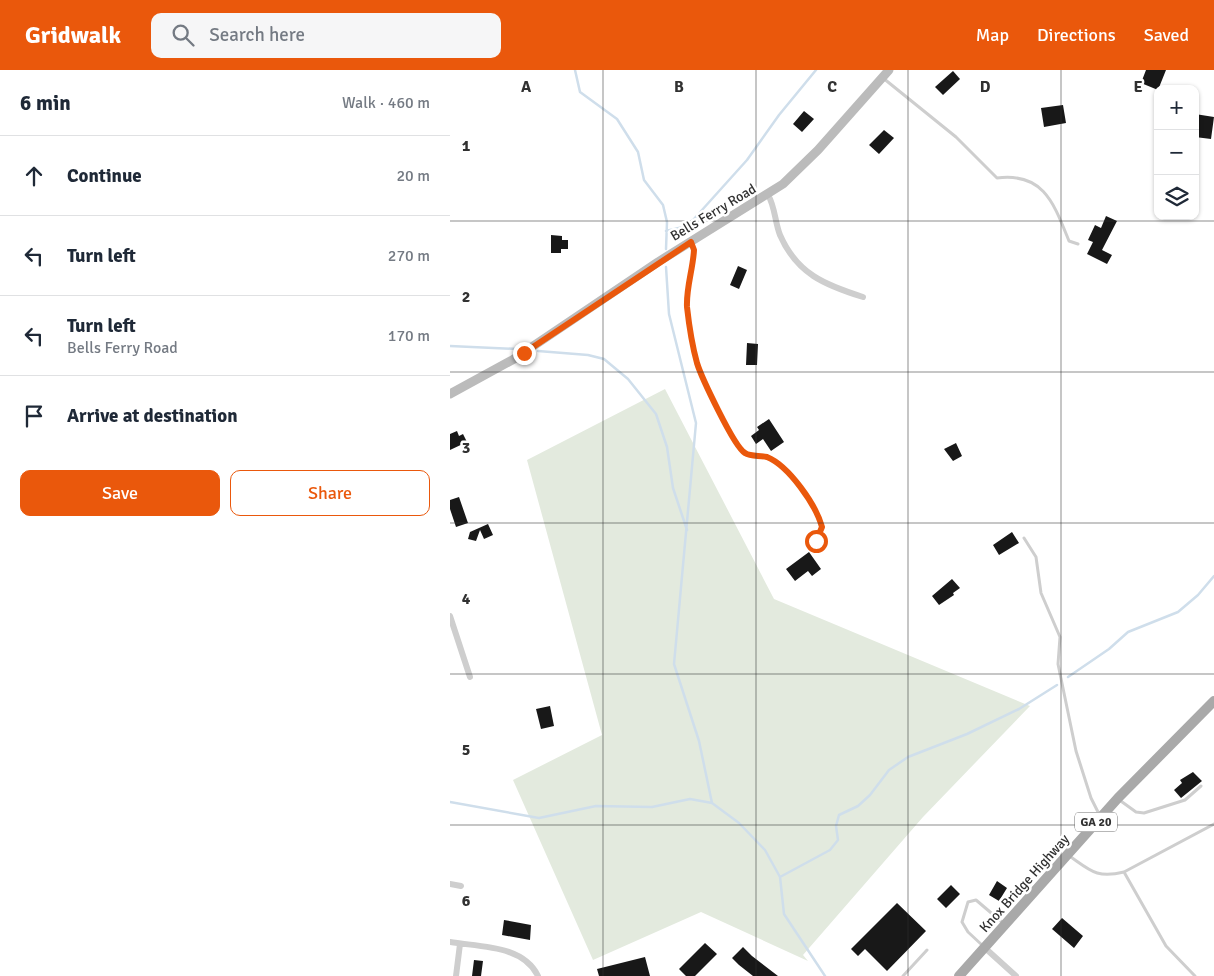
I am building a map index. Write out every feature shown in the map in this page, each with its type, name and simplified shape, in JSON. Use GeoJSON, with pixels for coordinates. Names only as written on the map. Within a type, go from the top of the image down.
{"type":"FeatureCollection","features":[{"type":"Feature","properties":{"kind":"main road","name":"Bells Ferry Road"},"geometry":{"type":"LineString","coordinates":[[450,394],[518,356],[783,184],[818,150],[886,74]]}},
{"type":"Feature","properties":{"kind":"main road","name":"Knox Bridge Highway"},"geometry":{"type":"LineString","coordinates":[[959,976],[1118,798],[1214,701]]}},
{"type":"Feature","properties":{"kind":"street"},"geometry":{"type":"LineString","coordinates":[[768,195],[780,234],[792,259],[821,282],[863,297]]}},
{"type":"Feature","properties":{"kind":"street"},"geometry":{"type":"LineString","coordinates":[[450,616],[470,677]]}},
{"type":"Feature","properties":{"kind":"street"},"geometry":{"type":"LineString","coordinates":[[450,884],[461,886]]}},
{"type":"Feature","properties":{"kind":"street"},"geometry":{"type":"LineString","coordinates":[[450,942],[508,951],[523,958],[534,967],[538,976]]}},
{"type":"Feature","properties":{"kind":"street"},"geometry":{"type":"LineString","coordinates":[[456,976],[460,944]]}},
{"type":"Feature","properties":{"kind":"street"},"geometry":{"type":"LineString","coordinates":[[985,948],[1016,976]]}},
{"type":"Feature","properties":{"kind":"lane"},"geometry":{"type":"LineString","coordinates":[[886,74],[956,137],[997,178],[1012,176],[1027,178],[1042,189],[1057,210],[1069,241],[1078,244]]}},
{"type":"Feature","properties":{"kind":"lane"},"geometry":{"type":"LineString","coordinates":[[691,242],[694,250],[687,305],[697,364],[724,424],[740,450],[746,454],[766,457],[789,474],[818,514],[822,527],[816,541]]}},
{"type":"Feature","properties":{"kind":"lane"},"geometry":{"type":"LineString","coordinates":[[1024,538],[1036,557],[1040,594],[1060,637],[1058,664],[1076,751],[1091,798],[1101,817]]}},
{"type":"Feature","properties":{"kind":"lane"},"geometry":{"type":"LineString","coordinates":[[1118,798],[1136,812],[1144,813],[1185,800],[1201,786]]}},
{"type":"Feature","properties":{"kind":"lane"},"geometry":{"type":"LineString","coordinates":[[1067,855],[1099,874],[1107,876],[1124,872],[1214,824]]}},
{"type":"Feature","properties":{"kind":"lane"},"geometry":{"type":"LineString","coordinates":[[1124,872],[1166,946],[1195,976]]}},
{"type":"Feature","properties":{"kind":"lane"},"geometry":{"type":"LineString","coordinates":[[985,948],[968,932],[962,922],[968,902],[976,900],[1006,924]]}},
{"type":"Feature","properties":{"kind":"lane"},"geometry":{"type":"LineString","coordinates":[[903,976],[927,950]]}},
{"type":"Feature","properties":{"kind":"shaded area"},"geometry":{"type":"Polygon","coordinates":[[[665,389],[774,599],[1030,706],[923,817],[803,955],[808,961],[701,912],[593,960],[513,780],[602,735],[527,460],[665,389]]]}},
{"type":"Feature","properties":{"kind":"building"},"geometry":{"type":"Polygon","coordinates":[[[1146,70],[1166,70],[1160,85],[1154,85],[1154,88],[1141,83],[1146,70]]]}},
{"type":"Feature","properties":{"kind":"building"},"geometry":{"type":"Polygon","coordinates":[[[953,71],[960,79],[943,95],[935,87],[953,71]]]}},
{"type":"Feature","properties":{"kind":"building"},"geometry":{"type":"Polygon","coordinates":[[[1063,105],[1066,123],[1044,127],[1041,108],[1063,105]]]}},
{"type":"Feature","properties":{"kind":"building"},"geometry":{"type":"Polygon","coordinates":[[[804,111],[814,119],[802,132],[793,124],[804,111]]]}},
{"type":"Feature","properties":{"kind":"building"},"geometry":{"type":"Polygon","coordinates":[[[1199,115],[1214,117],[1211,139],[1199,138],[1199,115]]]}},
{"type":"Feature","properties":{"kind":"building"},"geometry":{"type":"Polygon","coordinates":[[[884,130],[894,138],[879,154],[869,145],[884,130]]]}},
{"type":"Feature","properties":{"kind":"building"},"geometry":{"type":"Polygon","coordinates":[[[1106,216],[1117,221],[1102,250],[1112,255],[1107,264],[1087,254],[1093,242],[1088,240],[1095,225],[1101,228],[1106,216]]]}},
{"type":"Feature","properties":{"kind":"building"},"geometry":{"type":"Polygon","coordinates":[[[551,235],[562,236],[562,240],[568,240],[568,249],[561,249],[561,253],[551,253],[551,235]]]}},
{"type":"Feature","properties":{"kind":"building"},"geometry":{"type":"Polygon","coordinates":[[[738,266],[747,270],[739,289],[730,285],[738,266]]]}},
{"type":"Feature","properties":{"kind":"building"},"geometry":{"type":"Polygon","coordinates":[[[747,343],[758,344],[757,365],[746,365],[747,343]]]}},
{"type":"Feature","properties":{"kind":"building"},"geometry":{"type":"Polygon","coordinates":[[[769,419],[784,442],[771,451],[763,439],[756,444],[751,436],[759,430],[757,427],[769,419]]]}},
{"type":"Feature","properties":{"kind":"building"},"geometry":{"type":"Polygon","coordinates":[[[457,431],[459,436],[463,434],[467,442],[450,450],[450,434],[457,431]]]}},
{"type":"Feature","properties":{"kind":"building"},"geometry":{"type":"Polygon","coordinates":[[[956,443],[962,456],[953,461],[944,449],[956,443]]]}},
{"type":"Feature","properties":{"kind":"building"},"geometry":{"type":"Polygon","coordinates":[[[459,497],[468,523],[456,527],[450,509],[450,500],[459,497]]]}},
{"type":"Feature","properties":{"kind":"building"},"geometry":{"type":"Polygon","coordinates":[[[488,524],[493,535],[484,539],[480,530],[476,541],[468,539],[470,532],[488,524]]]}},
{"type":"Feature","properties":{"kind":"building"},"geometry":{"type":"Polygon","coordinates":[[[1012,532],[1019,543],[999,555],[993,545],[1012,532]]]}},
{"type":"Feature","properties":{"kind":"building"},"geometry":{"type":"Polygon","coordinates":[[[809,552],[821,569],[812,576],[808,571],[795,581],[786,569],[809,552]]]}},
{"type":"Feature","properties":{"kind":"building"},"geometry":{"type":"Polygon","coordinates":[[[952,579],[960,588],[953,593],[954,595],[939,605],[932,596],[952,579]]]}},
{"type":"Feature","properties":{"kind":"building"},"geometry":{"type":"Polygon","coordinates":[[[550,706],[554,726],[541,729],[536,709],[550,706]]]}},
{"type":"Feature","properties":{"kind":"building"},"geometry":{"type":"Polygon","coordinates":[[[1193,772],[1202,781],[1181,798],[1174,790],[1182,783],[1180,780],[1193,772]]]}},
{"type":"Feature","properties":{"kind":"building"},"geometry":{"type":"Polygon","coordinates":[[[997,881],[1007,888],[999,901],[989,895],[997,881]]]}},
{"type":"Feature","properties":{"kind":"building"},"geometry":{"type":"Polygon","coordinates":[[[951,885],[960,894],[946,908],[937,899],[951,885]]]}},
{"type":"Feature","properties":{"kind":"building"},"geometry":{"type":"Polygon","coordinates":[[[897,903],[926,931],[887,971],[865,949],[858,956],[851,949],[897,903]]]}},
{"type":"Feature","properties":{"kind":"building"},"geometry":{"type":"Polygon","coordinates":[[[1062,918],[1083,936],[1074,948],[1052,929],[1062,918]]]}},
{"type":"Feature","properties":{"kind":"building"},"geometry":{"type":"Polygon","coordinates":[[[504,920],[531,925],[530,940],[502,935],[504,920]]]}},
{"type":"Feature","properties":{"kind":"building"},"geometry":{"type":"Polygon","coordinates":[[[705,943],[717,954],[695,976],[686,976],[679,969],[705,943]]]}},
{"type":"Feature","properties":{"kind":"building"},"geometry":{"type":"Polygon","coordinates":[[[743,947],[778,976],[753,976],[739,965],[732,958],[743,947]]]}},
{"type":"Feature","properties":{"kind":"building"},"geometry":{"type":"Polygon","coordinates":[[[645,957],[650,976],[599,976],[597,969],[645,957]]]}},
{"type":"Feature","properties":{"kind":"building"},"geometry":{"type":"Polygon","coordinates":[[[474,960],[483,961],[481,976],[472,976],[474,960]]]}},
{"type":"Feature","properties":{"kind":"waterway"},"geometry":{"type":"LineString","coordinates":[[575,70],[580,92],[617,119],[638,152],[644,180],[663,205],[667,222],[666,249]]}},
{"type":"Feature","properties":{"kind":"waterway"},"geometry":{"type":"LineString","coordinates":[[666,231],[683,227],[693,220],[747,160],[779,115],[816,70]]}},
{"type":"Feature","properties":{"kind":"waterway"},"geometry":{"type":"LineString","coordinates":[[666,267],[669,314],[696,423],[674,664],[699,741],[712,803]]}},
{"type":"Feature","properties":{"kind":"waterway"},"geometry":{"type":"LineString","coordinates":[[450,346],[518,349]]}},
{"type":"Feature","properties":{"kind":"waterway"},"geometry":{"type":"LineString","coordinates":[[538,351],[588,355],[604,359],[628,379],[656,414],[667,447],[673,488],[687,530]]}},
{"type":"Feature","properties":{"kind":"waterway"},"geometry":{"type":"LineString","coordinates":[[1068,677],[1109,649],[1128,632],[1178,612],[1198,595],[1214,576]]}},
{"type":"Feature","properties":{"kind":"waterway"},"geometry":{"type":"LineString","coordinates":[[780,877],[830,850],[838,840],[836,826],[839,815],[858,806],[870,795],[889,770],[908,757],[967,734],[1019,709],[1057,685]]}},
{"type":"Feature","properties":{"kind":"waterway"},"geometry":{"type":"LineString","coordinates":[[450,802],[539,818],[596,806],[652,807],[690,799],[712,803],[739,823],[765,850],[780,877],[784,914],[825,976]]}},
{"type":"Feature","properties":{"kind":"route"},"geometry":{"type":"LineString","coordinates":[[524,353],[593,308],[658,262],[691,242],[694,250],[687,305],[697,364],[718,406],[724,424],[740,450],[746,454],[766,457],[789,474],[818,514],[822,527],[816,541]]}}]}
